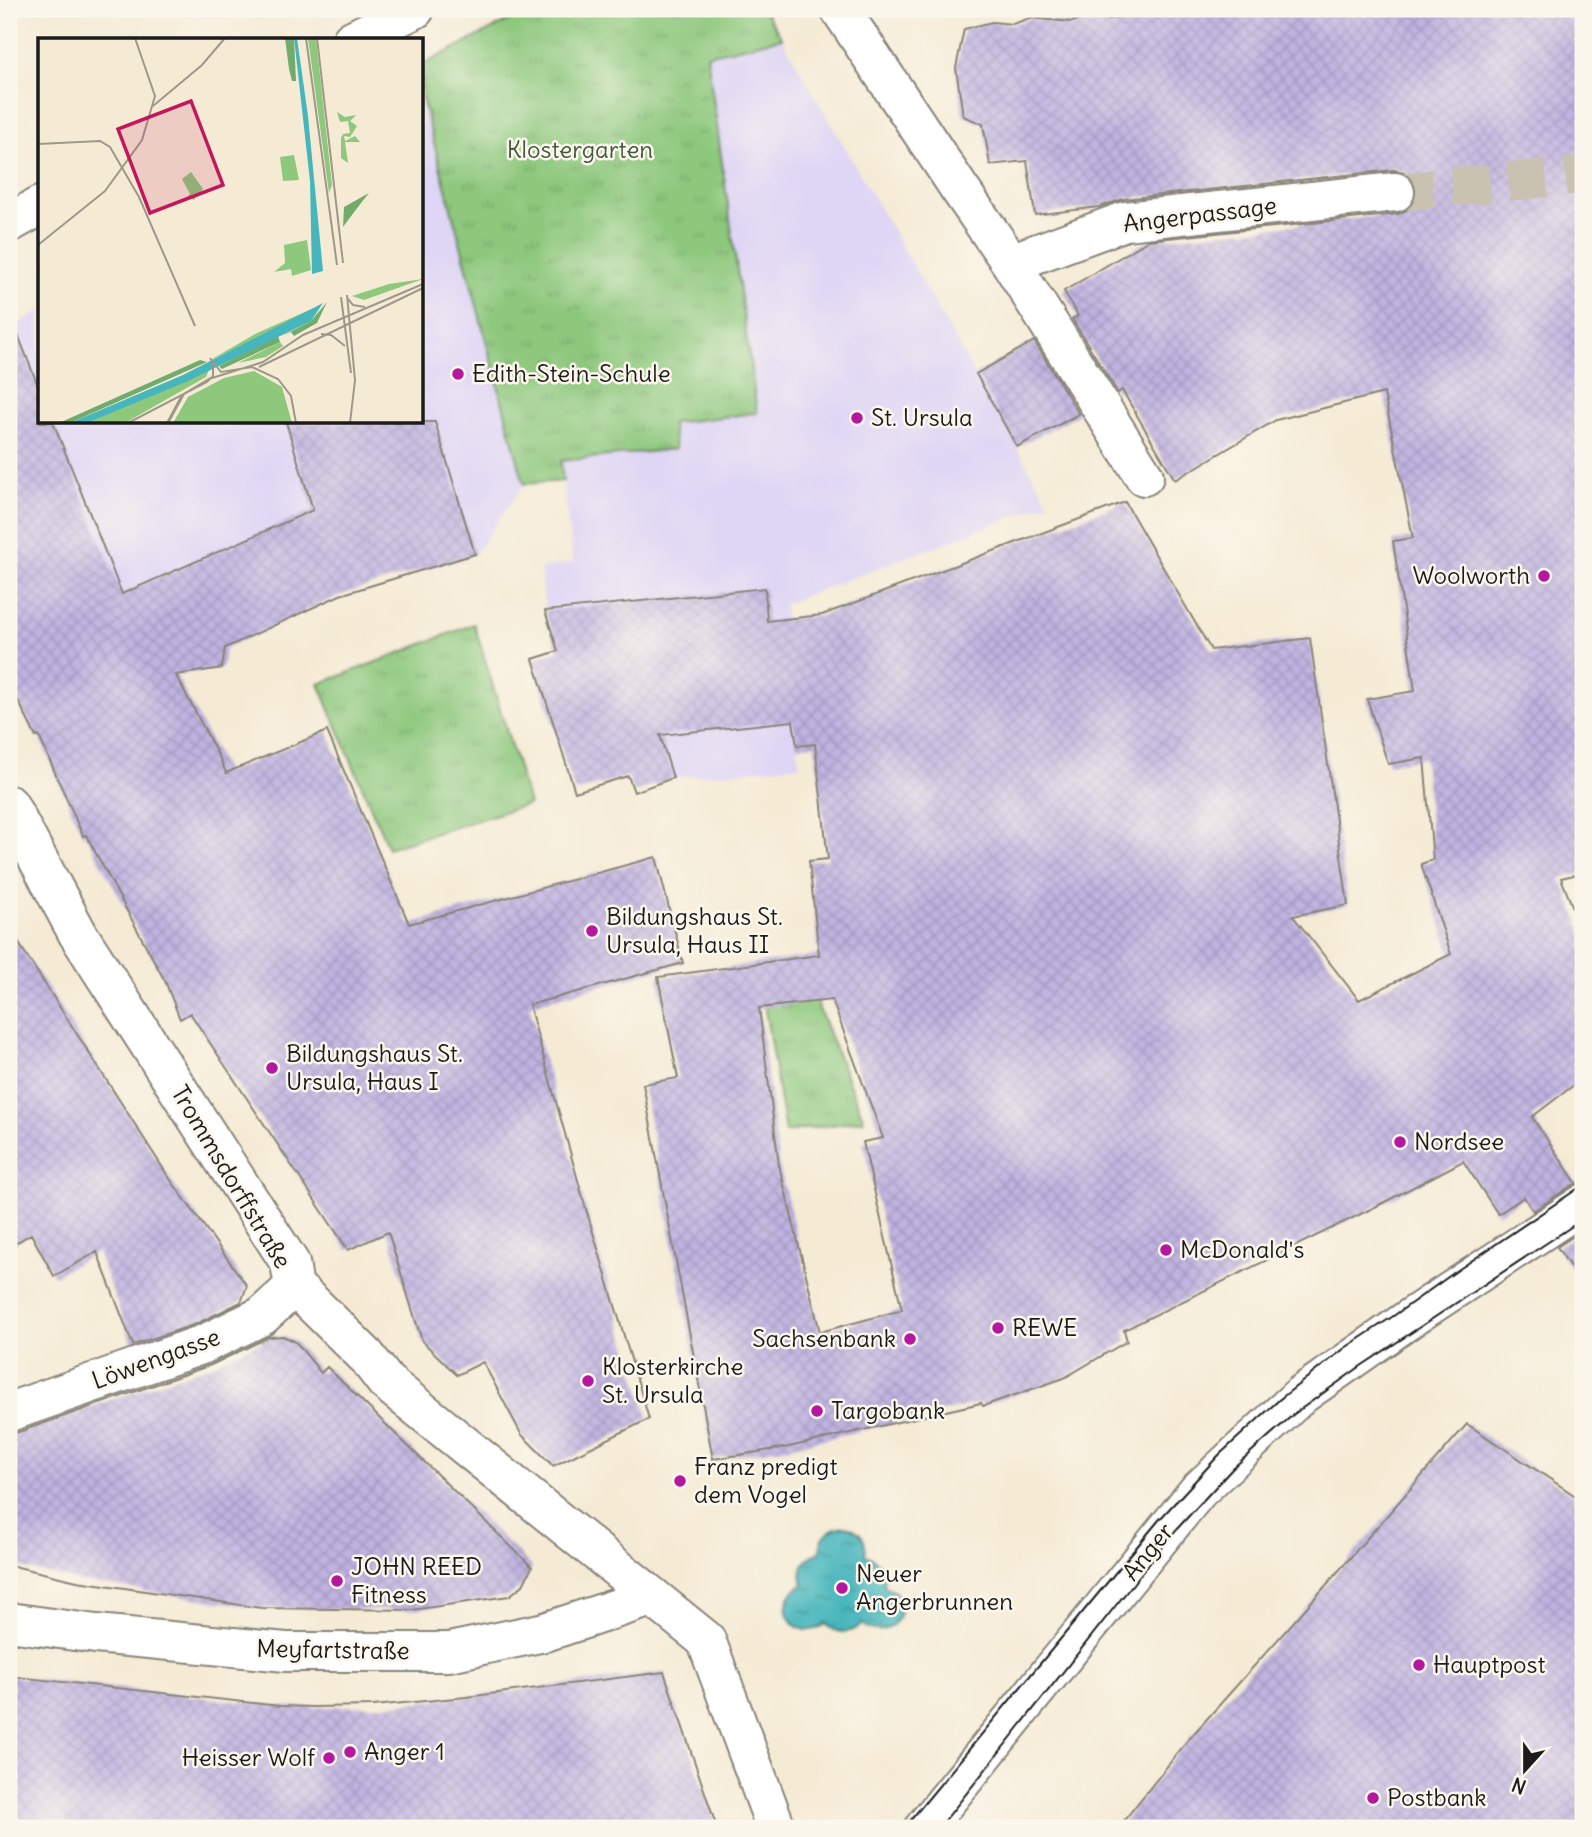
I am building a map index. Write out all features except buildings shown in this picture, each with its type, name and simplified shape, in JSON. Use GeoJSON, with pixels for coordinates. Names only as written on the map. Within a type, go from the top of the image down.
{"type":"FeatureCollection","features":[{"type":"Feature","properties":{"kind":"street"},"geometry":{"type":"LineString","coordinates":[[356,38],[415,9]]}},
{"type":"Feature","properties":{"kind":"street"},"geometry":{"type":"LineString","coordinates":[[840,9],[1011,263],[1144,476]]}},
{"type":"Feature","properties":{"kind":"street","name":"Angerpassage"},"geometry":{"type":"LineString","coordinates":[[1011,263],[1125,221],[1395,192]]}},
{"type":"Feature","properties":{"kind":"street"},"geometry":{"type":"LineString","coordinates":[[9,223],[38,207]]}},
{"type":"Feature","properties":{"kind":"street","name":"Trommsdorffstraße"},"geometry":{"type":"LineString","coordinates":[[9,805],[78,933],[290,1263],[294,1287],[366,1356],[386,1382],[651,1597]]}},
{"type":"Feature","properties":{"kind":"street","name":"Anger"},"geometry":{"type":"LineString","coordinates":[[925,1828],[1198,1490],[1301,1395],[1411,1315],[1583,1203]]}},
{"type":"Feature","properties":{"kind":"street","name":"Löwengasse"},"geometry":{"type":"LineString","coordinates":[[9,1412],[204,1343],[262,1315],[294,1287]]}},
{"type":"Feature","properties":{"kind":"street"},"geometry":{"type":"LineString","coordinates":[[651,1597],[706,1640],[776,1828]]}},
{"type":"Feature","properties":{"kind":"street","name":"Meyfartstraße"},"geometry":{"type":"LineString","coordinates":[[9,1622],[96,1634],[286,1652],[449,1652],[545,1632],[651,1597]]}},
{"type":"Feature","properties":{"kind":"shaded area","name":"St. Ursula"},"geometry":{"type":"Polygon","coordinates":[[[782,38],[1049,503],[784,604],[793,721],[800,765],[673,778],[634,792],[627,776],[575,792],[533,659],[558,650],[545,611],[540,569],[573,562],[560,461],[675,449],[672,423],[757,412],[707,54],[782,38]]]}},
{"type":"Feature","properties":{"kind":"shaded area","name":"Edith-Stein-Schule"},"geometry":{"type":"Polygon","coordinates":[[[424,106],[524,484],[475,554],[340,595],[226,648],[222,668],[184,674],[181,668],[22,707],[9,682],[9,327],[38,311],[38,424],[424,424],[424,106]]]}},
{"type":"Feature","properties":{"kind":"green space","name":"Klostergarten"},"geometry":{"type":"Polygon","coordinates":[[[531,9],[763,9],[782,38],[707,55],[757,413],[672,423],[675,449],[561,461],[563,481],[524,484],[424,106],[424,64],[531,9]]]}},
{"type":"Feature","properties":{"kind":"green space"},"geometry":{"type":"Polygon","coordinates":[[[474,624],[529,804],[388,848],[319,684],[474,624]]]}},
{"type":"Feature","properties":{"kind":"green space"},"geometry":{"type":"Polygon","coordinates":[[[810,962],[819,1009],[864,1120],[785,1132],[758,966],[810,962]]]}},
{"type":"Feature","properties":{"kind":"water","name":"Neuer Angerbrunnen"},"geometry":{"type":"Polygon","coordinates":[[[846,1526],[859,1533],[864,1540],[865,1555],[875,1559],[881,1566],[884,1586],[900,1600],[898,1618],[883,1630],[873,1630],[862,1624],[844,1632],[826,1624],[814,1629],[796,1626],[787,1610],[788,1601],[793,1592],[803,1585],[801,1574],[804,1564],[820,1552],[824,1537],[831,1530],[846,1526]]]}},
{"type":"Feature","properties":{"kind":"tunnel"},"geometry":{"type":"LineString","coordinates":[[1395,192],[1583,175]]}},
{"type":"Feature","properties":{"kind":"tram line"},"geometry":{"type":"LineString","coordinates":[[904,1828],[1159,1520],[1219,1455],[1280,1399],[1345,1348],[1583,1185]]}},
{"type":"Feature","properties":{"kind":"tram line"},"geometry":{"type":"LineString","coordinates":[[939,1828],[1175,1531],[1233,1468],[1294,1414],[1361,1366],[1583,1219]]}},
{"type":"Feature","properties":{"kind":"place","name":"Edith-Stein-Schule"},"geometry":{"type":"Point","coordinates":[458,374]}},
{"type":"Feature","properties":{"kind":"place","name":"St. Ursula"},"geometry":{"type":"Point","coordinates":[857,418]}},
{"type":"Feature","properties":{"kind":"place","name":"Woolworth"},"geometry":{"type":"Point","coordinates":[1544,576]}},
{"type":"Feature","properties":{"kind":"place","name":"Bildungshaus St. Ursula, Haus II"},"geometry":{"type":"Point","coordinates":[592,931]}},
{"type":"Feature","properties":{"kind":"place","name":"Bildungshaus St. Ursula, Haus I"},"geometry":{"type":"Point","coordinates":[272,1068]}},
{"type":"Feature","properties":{"kind":"place","name":"Nordsee"},"geometry":{"type":"Point","coordinates":[1400,1142]}},
{"type":"Feature","properties":{"kind":"place","name":"McDonald's"},"geometry":{"type":"Point","coordinates":[1166,1250]}},
{"type":"Feature","properties":{"kind":"place","name":"REWE"},"geometry":{"type":"Point","coordinates":[998,1328]}},
{"type":"Feature","properties":{"kind":"place","name":"Sachsenbank"},"geometry":{"type":"Point","coordinates":[910,1339]}},
{"type":"Feature","properties":{"kind":"place","name":"Klosterkirche St. Ursula"},"geometry":{"type":"Point","coordinates":[588,1381]}},
{"type":"Feature","properties":{"kind":"place","name":"Targobank"},"geometry":{"type":"Point","coordinates":[817,1411]}},
{"type":"Feature","properties":{"kind":"place","name":"Franz predigt dem Vogel"},"geometry":{"type":"Point","coordinates":[680,1481]}},
{"type":"Feature","properties":{"kind":"place","name":"JOHN REED Fitness"},"geometry":{"type":"Point","coordinates":[337,1581]}},
{"type":"Feature","properties":{"kind":"place","name":"Neuer Angerbrunnen"},"geometry":{"type":"Point","coordinates":[842,1588]}},
{"type":"Feature","properties":{"kind":"place","name":"Hauptpost"},"geometry":{"type":"Point","coordinates":[1419,1665]}},
{"type":"Feature","properties":{"kind":"place","name":"Anger 1"},"geometry":{"type":"Point","coordinates":[350,1752]}},
{"type":"Feature","properties":{"kind":"place","name":"Heisser Wolf"},"geometry":{"type":"Point","coordinates":[329,1758]}},
{"type":"Feature","properties":{"kind":"place","name":"Postbank"},"geometry":{"type":"Point","coordinates":[1373,1798]}}]}
